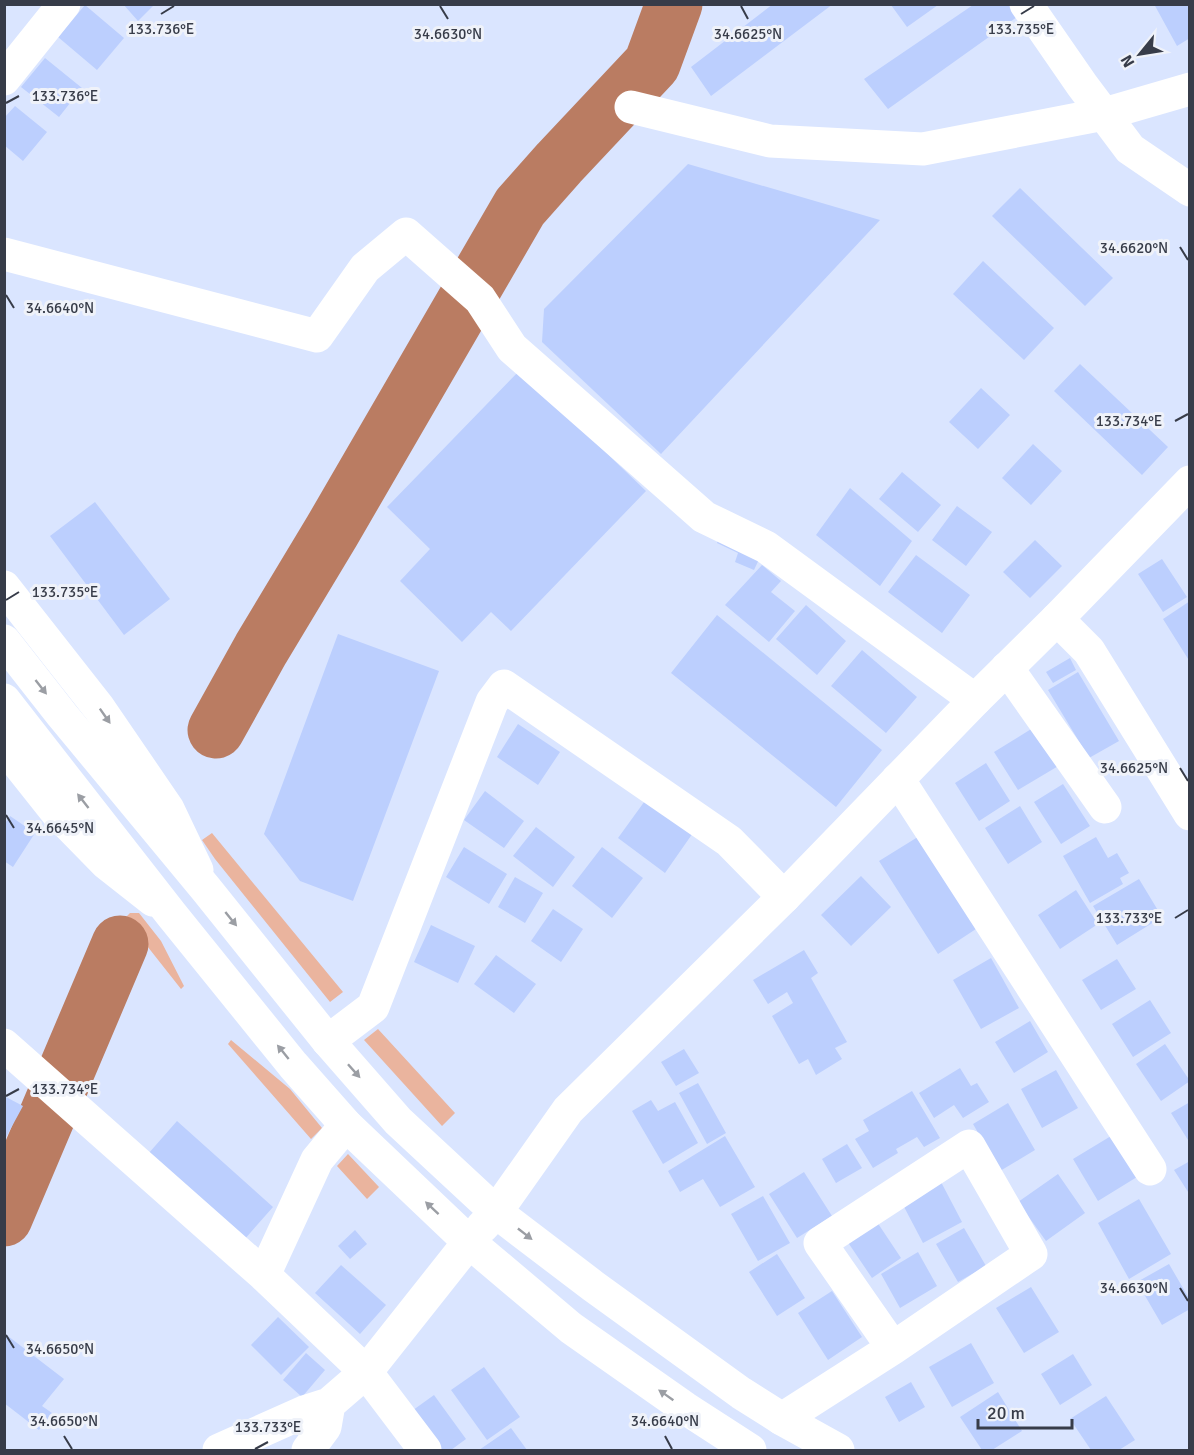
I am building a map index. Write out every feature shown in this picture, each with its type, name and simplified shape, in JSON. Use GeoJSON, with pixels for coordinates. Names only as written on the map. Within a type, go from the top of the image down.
{"type":"FeatureCollection","features":[{"type":"Feature","properties":{"kind":"street"},"geometry":{"type":"LineString","coordinates":[[4,79],[64,4]]}},
{"type":"Feature","properties":{"kind":"street"},"geometry":{"type":"LineString","coordinates":[[1026,4],[1130,149],[1190,190]]}},
{"type":"Feature","properties":{"kind":"street"},"geometry":{"type":"LineString","coordinates":[[631,107],[770,141],[923,149],[1104,114],[1190,89]]}},
{"type":"Feature","properties":{"kind":"street"},"geometry":{"type":"LineString","coordinates":[[4,254],[317,336],[365,268],[406,234],[480,299],[512,348],[704,517],[766,547],[975,700]]}},
{"type":"Feature","properties":{"kind":"street"},"geometry":{"type":"LineString","coordinates":[[219,1450],[304,1412],[329,1404],[366,1372],[469,1242],[496,1212],[568,1110],[784,897],[1190,482]]}},
{"type":"Feature","properties":{"kind":"street"},"geometry":{"type":"LineString","coordinates":[[4,587],[99,708],[168,809],[206,889]]}},
{"type":"Feature","properties":{"kind":"street"},"geometry":{"type":"LineString","coordinates":[[1057,619],[1089,651],[1190,814]]}},
{"type":"Feature","properties":{"kind":"street"},"geometry":{"type":"LineString","coordinates":[[4,641],[328,1041],[398,1121],[496,1212],[593,1286],[741,1393],[838,1450]]}},
{"type":"Feature","properties":{"kind":"street"},"geometry":{"type":"LineString","coordinates":[[1007,668],[1105,807]]}},
{"type":"Feature","properties":{"kind":"street"},"geometry":{"type":"LineString","coordinates":[[328,1041],[373,1007],[492,702],[504,686],[729,841],[784,897]]}},
{"type":"Feature","properties":{"kind":"street"},"geometry":{"type":"LineString","coordinates":[[4,700],[171,914],[293,1065],[346,1125],[469,1242],[572,1328],[738,1445]]}},
{"type":"Feature","properties":{"kind":"street"},"geometry":{"type":"LineString","coordinates":[[4,746],[58,814],[106,863],[171,914]]}},
{"type":"Feature","properties":{"kind":"street"},"geometry":{"type":"LineString","coordinates":[[898,779],[1150,1169]]}},
{"type":"Feature","properties":{"kind":"street"},"geometry":{"type":"LineString","coordinates":[[4,1044],[264,1275],[366,1372],[426,1450]]}},
{"type":"Feature","properties":{"kind":"street"},"geometry":{"type":"LineString","coordinates":[[264,1275],[317,1160],[346,1125]]}},
{"type":"Feature","properties":{"kind":"street"},"geometry":{"type":"LineString","coordinates":[[782,1419],[893,1348],[1031,1254],[969,1146],[820,1243],[893,1348]]}},
{"type":"Feature","properties":{"kind":"street"},"geometry":{"type":"LineString","coordinates":[[308,1450],[325,1427],[329,1404]]}},
{"type":"Feature","properties":{"kind":"shaded area"},"geometry":{"type":"Polygon","coordinates":[[[212,833],[343,992],[330,1002],[215,859],[202,840],[212,833]]]}},
{"type":"Feature","properties":{"kind":"shaded area"},"geometry":{"type":"Polygon","coordinates":[[[130,913],[139,913],[161,941],[184,986],[181,989],[125,918],[130,913]]]}},
{"type":"Feature","properties":{"kind":"shaded area"},"geometry":{"type":"Polygon","coordinates":[[[378,1029],[455,1113],[442,1126],[364,1040],[378,1029]]]}},
{"type":"Feature","properties":{"kind":"shaded area"},"geometry":{"type":"Polygon","coordinates":[[[231,1040],[290,1089],[322,1128],[311,1139],[228,1044],[231,1040]]]}},
{"type":"Feature","properties":{"kind":"shaded area"},"geometry":{"type":"Polygon","coordinates":[[[348,1154],[379,1187],[367,1199],[337,1166],[348,1154]]]}},
{"type":"Feature","properties":{"kind":"building"},"geometry":{"type":"Polygon","coordinates":[[[123,4],[155,4],[138,21],[123,4]]]}},
{"type":"Feature","properties":{"kind":"building"},"geometry":{"type":"Polygon","coordinates":[[[773,4],[833,4],[711,96],[691,67],[773,4]]]}},
{"type":"Feature","properties":{"kind":"building"},"geometry":{"type":"Polygon","coordinates":[[[1154,4],[1190,4],[1190,38],[1177,46],[1154,4]]]}},
{"type":"Feature","properties":{"kind":"building"},"geometry":{"type":"Polygon","coordinates":[[[85,5],[124,38],[97,70],[58,37],[85,5]]]}},
{"type":"Feature","properties":{"kind":"building"},"geometry":{"type":"Polygon","coordinates":[[[891,5],[938,5],[907,27],[891,5]]]}},
{"type":"Feature","properties":{"kind":"building"},"geometry":{"type":"Polygon","coordinates":[[[973,5],[1012,5],[1021,14],[888,109],[864,79],[973,5]]]}},
{"type":"Feature","properties":{"kind":"building"},"geometry":{"type":"Polygon","coordinates":[[[45,58],[82,88],[59,117],[21,87],[45,58]]]}},
{"type":"Feature","properties":{"kind":"building"},"geometry":{"type":"Polygon","coordinates":[[[15,106],[47,132],[23,161],[4,145],[4,118],[15,106]]]}},
{"type":"Feature","properties":{"kind":"building"},"geometry":{"type":"Polygon","coordinates":[[[688,164],[880,220],[661,454],[542,342],[544,309],[688,164]]]}},
{"type":"Feature","properties":{"kind":"building"},"geometry":{"type":"Polygon","coordinates":[[[1020,188],[1113,278],[1085,306],[992,216],[1020,188]]]}},
{"type":"Feature","properties":{"kind":"building"},"geometry":{"type":"Polygon","coordinates":[[[983,261],[1054,328],[1024,360],[953,294],[983,261]]]}},
{"type":"Feature","properties":{"kind":"building"},"geometry":{"type":"Polygon","coordinates":[[[1080,364],[1168,447],[1142,475],[1054,391],[1080,364]]]}},
{"type":"Feature","properties":{"kind":"building"},"geometry":{"type":"Polygon","coordinates":[[[520,370],[646,491],[511,631],[491,612],[462,642],[400,581],[430,549],[387,507],[520,370]]]}},
{"type":"Feature","properties":{"kind":"building"},"geometry":{"type":"Polygon","coordinates":[[[981,388],[1010,415],[978,449],[949,422],[981,388]]]}},
{"type":"Feature","properties":{"kind":"building"},"geometry":{"type":"Polygon","coordinates":[[[1033,444],[1062,471],[1031,505],[1002,478],[1033,444]]]}},
{"type":"Feature","properties":{"kind":"building"},"geometry":{"type":"Polygon","coordinates":[[[902,472],[941,505],[918,532],[879,499],[902,472]]]}},
{"type":"Feature","properties":{"kind":"building"},"geometry":{"type":"Polygon","coordinates":[[[850,488],[912,541],[880,586],[816,535],[850,488]]]}},
{"type":"Feature","properties":{"kind":"building"},"geometry":{"type":"Polygon","coordinates":[[[95,502],[170,599],[124,635],[50,536],[95,502]]]}},
{"type":"Feature","properties":{"kind":"building"},"geometry":{"type":"Polygon","coordinates":[[[957,506],[992,532],[966,566],[932,540],[957,506]]]}},
{"type":"Feature","properties":{"kind":"building"},"geometry":{"type":"Polygon","coordinates":[[[720,535],[762,553],[754,570],[735,562],[738,553],[717,543],[720,535]]]}},
{"type":"Feature","properties":{"kind":"building"},"geometry":{"type":"Polygon","coordinates":[[[1035,540],[1062,566],[1030,598],[1003,572],[1035,540]]]}},
{"type":"Feature","properties":{"kind":"building"},"geometry":{"type":"Polygon","coordinates":[[[916,555],[970,595],[942,633],[888,592],[916,555]]]}},
{"type":"Feature","properties":{"kind":"building"},"geometry":{"type":"Polygon","coordinates":[[[1162,559],[1187,597],[1163,612],[1138,574],[1162,559]]]}},
{"type":"Feature","properties":{"kind":"building"},"geometry":{"type":"Polygon","coordinates":[[[762,565],[781,581],[771,592],[795,611],[769,642],[725,605],[762,565]]]}},
{"type":"Feature","properties":{"kind":"building"},"geometry":{"type":"Polygon","coordinates":[[[1190,601],[1190,662],[1163,619],[1190,601]]]}},
{"type":"Feature","properties":{"kind":"building"},"geometry":{"type":"Polygon","coordinates":[[[806,605],[846,641],[817,675],[776,639],[806,605]]]}},
{"type":"Feature","properties":{"kind":"building"},"geometry":{"type":"Polygon","coordinates":[[[717,615],[882,750],[836,807],[671,673],[717,615]]]}},
{"type":"Feature","properties":{"kind":"building"},"geometry":{"type":"Polygon","coordinates":[[[338,634],[439,671],[353,901],[300,881],[264,834],[338,634]]]}},
{"type":"Feature","properties":{"kind":"building"},"geometry":{"type":"Polygon","coordinates":[[[862,650],[917,697],[886,733],[831,686],[862,650]]]}},
{"type":"Feature","properties":{"kind":"building"},"geometry":{"type":"Polygon","coordinates":[[[1070,658],[1076,670],[1053,683],[1046,672],[1070,658]]]}},
{"type":"Feature","properties":{"kind":"building"},"geometry":{"type":"Polygon","coordinates":[[[1078,672],[1119,741],[1089,758],[1048,690],[1078,672]]]}},
{"type":"Feature","properties":{"kind":"building"},"geometry":{"type":"Polygon","coordinates":[[[518,724],[560,752],[538,785],[497,757],[518,724]]]}},
{"type":"Feature","properties":{"kind":"building"},"geometry":{"type":"Polygon","coordinates":[[[1036,726],[1060,765],[1018,790],[994,752],[1036,726]]]}},
{"type":"Feature","properties":{"kind":"building"},"geometry":{"type":"Polygon","coordinates":[[[986,763],[1010,801],[979,821],[955,783],[986,763]]]}},
{"type":"Feature","properties":{"kind":"building"},"geometry":{"type":"Polygon","coordinates":[[[1063,784],[1090,826],[1061,844],[1034,802],[1063,784]]]}},
{"type":"Feature","properties":{"kind":"building"},"geometry":{"type":"Polygon","coordinates":[[[485,791],[524,821],[504,848],[464,820],[485,791]]]}},
{"type":"Feature","properties":{"kind":"building"},"geometry":{"type":"Polygon","coordinates":[[[647,798],[695,830],[665,873],[618,838],[647,798]]]}},
{"type":"Feature","properties":{"kind":"building"},"geometry":{"type":"Polygon","coordinates":[[[1020,806],[1042,842],[1008,864],[985,828],[1020,806]]]}},
{"type":"Feature","properties":{"kind":"building"},"geometry":{"type":"Polygon","coordinates":[[[10,816],[35,833],[13,867],[4,861],[4,825],[10,816]]]}},
{"type":"Feature","properties":{"kind":"building"},"geometry":{"type":"Polygon","coordinates":[[[536,827],[575,857],[553,887],[513,856],[536,827]]]}},
{"type":"Feature","properties":{"kind":"building"},"geometry":{"type":"Polygon","coordinates":[[[921,835],[979,927],[938,954],[879,861],[921,835]]]}},
{"type":"Feature","properties":{"kind":"building"},"geometry":{"type":"Polygon","coordinates":[[[1096,837],[1108,858],[1117,853],[1129,873],[1120,878],[1123,884],[1090,903],[1063,856],[1096,837]]]}},
{"type":"Feature","properties":{"kind":"building"},"geometry":{"type":"Polygon","coordinates":[[[464,847],[507,874],[489,904],[446,877],[464,847]]]}},
{"type":"Feature","properties":{"kind":"building"},"geometry":{"type":"Polygon","coordinates":[[[602,847],[643,878],[612,918],[572,886],[602,847]]]}},
{"type":"Feature","properties":{"kind":"building"},"geometry":{"type":"Polygon","coordinates":[[[861,876],[891,907],[851,946],[821,915],[861,876]]]}},
{"type":"Feature","properties":{"kind":"building"},"geometry":{"type":"Polygon","coordinates":[[[515,877],[543,893],[525,923],[498,907],[515,877]]]}},
{"type":"Feature","properties":{"kind":"building"},"geometry":{"type":"Polygon","coordinates":[[[1139,879],[1162,917],[1117,945],[1093,906],[1139,879]]]}},
{"type":"Feature","properties":{"kind":"building"},"geometry":{"type":"Polygon","coordinates":[[[1076,890],[1098,924],[1060,949],[1038,915],[1076,890]]]}},
{"type":"Feature","properties":{"kind":"building"},"geometry":{"type":"Polygon","coordinates":[[[553,909],[583,929],[561,962],[531,941],[553,909]]]}},
{"type":"Feature","properties":{"kind":"building"},"geometry":{"type":"Polygon","coordinates":[[[431,925],[475,946],[458,983],[414,962],[431,925]]]}},
{"type":"Feature","properties":{"kind":"building"},"geometry":{"type":"Polygon","coordinates":[[[804,950],[818,973],[811,978],[847,1042],[835,1048],[842,1059],[816,1075],[808,1059],[799,1064],[772,1016],[793,1003],[787,992],[768,1004],[753,980],[804,950]]]}},
{"type":"Feature","properties":{"kind":"building"},"geometry":{"type":"Polygon","coordinates":[[[496,955],[536,984],[514,1013],[474,984],[496,955]]]}},
{"type":"Feature","properties":{"kind":"building"},"geometry":{"type":"Polygon","coordinates":[[[991,958],[1019,1008],[981,1029],[953,980],[991,958]]]}},
{"type":"Feature","properties":{"kind":"building"},"geometry":{"type":"Polygon","coordinates":[[[1117,959],[1136,989],[1101,1010],[1082,980],[1117,959]]]}},
{"type":"Feature","properties":{"kind":"building"},"geometry":{"type":"Polygon","coordinates":[[[1150,1000],[1171,1033],[1133,1057],[1112,1024],[1150,1000]]]}},
{"type":"Feature","properties":{"kind":"building"},"geometry":{"type":"Polygon","coordinates":[[[1030,1021],[1048,1052],[1014,1073],[995,1042],[1030,1021]]]}},
{"type":"Feature","properties":{"kind":"building"},"geometry":{"type":"Polygon","coordinates":[[[1165,1044],[1190,1081],[1161,1101],[1136,1064],[1165,1044]]]}},
{"type":"Feature","properties":{"kind":"building"},"geometry":{"type":"Polygon","coordinates":[[[684,1049],[699,1073],[676,1086],[661,1062],[684,1049]]]}},
{"type":"Feature","properties":{"kind":"building"},"geometry":{"type":"Polygon","coordinates":[[[960,1068],[971,1086],[977,1083],[989,1102],[963,1118],[954,1105],[934,1118],[919,1093],[960,1068]]]}},
{"type":"Feature","properties":{"kind":"building"},"geometry":{"type":"Polygon","coordinates":[[[1056,1070],[1078,1108],[1042,1128],[1021,1089],[1056,1070]]]}},
{"type":"Feature","properties":{"kind":"building"},"geometry":{"type":"Polygon","coordinates":[[[698,1083],[726,1133],[707,1144],[679,1093],[698,1083]]]}},
{"type":"Feature","properties":{"kind":"building"},"geometry":{"type":"Polygon","coordinates":[[[912,1091],[940,1138],[924,1147],[917,1137],[896,1149],[898,1153],[873,1168],[855,1139],[869,1131],[863,1120],[912,1091]]]}},
{"type":"Feature","properties":{"kind":"building"},"geometry":{"type":"Polygon","coordinates":[[[4,1096],[23,1106],[4,1141],[4,1096]]]}},
{"type":"Feature","properties":{"kind":"building"},"geometry":{"type":"Polygon","coordinates":[[[651,1100],[658,1111],[675,1102],[698,1143],[663,1164],[632,1111],[651,1100]]]}},
{"type":"Feature","properties":{"kind":"building"},"geometry":{"type":"Polygon","coordinates":[[[1190,1102],[1190,1139],[1188,1140],[1171,1113],[1190,1102]]]}},
{"type":"Feature","properties":{"kind":"building"},"geometry":{"type":"Polygon","coordinates":[[[1008,1103],[1035,1150],[1000,1171],[973,1124],[1008,1103]]]}},
{"type":"Feature","properties":{"kind":"building"},"geometry":{"type":"Polygon","coordinates":[[[177,1121],[273,1207],[244,1240],[148,1154],[177,1121]]]}},
{"type":"Feature","properties":{"kind":"building"},"geometry":{"type":"Polygon","coordinates":[[[725,1136],[755,1187],[720,1207],[703,1179],[680,1192],[668,1171],[725,1136]]]}},
{"type":"Feature","properties":{"kind":"building"},"geometry":{"type":"Polygon","coordinates":[[[1111,1136],[1137,1177],[1098,1201],[1073,1159],[1111,1136]]]}},
{"type":"Feature","properties":{"kind":"building"},"geometry":{"type":"Polygon","coordinates":[[[847,1144],[862,1168],[836,1183],[822,1159],[847,1144]]]}},
{"type":"Feature","properties":{"kind":"building"},"geometry":{"type":"Polygon","coordinates":[[[1190,1161],[1190,1195],[1174,1170],[1190,1161]]]}},
{"type":"Feature","properties":{"kind":"building"},"geometry":{"type":"Polygon","coordinates":[[[804,1172],[832,1216],[797,1238],[769,1194],[804,1172]]]}},
{"type":"Feature","properties":{"kind":"building"},"geometry":{"type":"Polygon","coordinates":[[[1058,1174],[1085,1213],[1046,1241],[1018,1202],[1058,1174]]]}},
{"type":"Feature","properties":{"kind":"building"},"geometry":{"type":"Polygon","coordinates":[[[941,1182],[962,1222],[923,1243],[902,1203],[941,1182]]]}},
{"type":"Feature","properties":{"kind":"building"},"geometry":{"type":"Polygon","coordinates":[[[763,1196],[790,1243],[758,1261],[731,1214],[763,1196]]]}},
{"type":"Feature","properties":{"kind":"building"},"geometry":{"type":"Polygon","coordinates":[[[1139,1199],[1171,1254],[1129,1279],[1098,1223],[1139,1199]]]}},
{"type":"Feature","properties":{"kind":"building"},"geometry":{"type":"Polygon","coordinates":[[[875,1219],[901,1258],[872,1278],[845,1238],[875,1219]]]}},
{"type":"Feature","properties":{"kind":"building"},"geometry":{"type":"Polygon","coordinates":[[[964,1228],[986,1266],[958,1282],[936,1244],[964,1228]]]}},
{"type":"Feature","properties":{"kind":"building"},"geometry":{"type":"Polygon","coordinates":[[[355,1230],[367,1244],[350,1259],[338,1246],[355,1230]]]}},
{"type":"Feature","properties":{"kind":"building"},"geometry":{"type":"Polygon","coordinates":[[[918,1252],[937,1286],[900,1308],[881,1274],[918,1252]]]}},
{"type":"Feature","properties":{"kind":"building"},"geometry":{"type":"Polygon","coordinates":[[[777,1254],[805,1298],[777,1316],[749,1272],[777,1254]]]}},
{"type":"Feature","properties":{"kind":"building"},"geometry":{"type":"Polygon","coordinates":[[[1169,1264],[1190,1300],[1190,1309],[1162,1325],[1137,1282],[1169,1264]]]}},
{"type":"Feature","properties":{"kind":"building"},"geometry":{"type":"Polygon","coordinates":[[[341,1265],[386,1305],[360,1334],[315,1293],[341,1265]]]}},
{"type":"Feature","properties":{"kind":"building"},"geometry":{"type":"Polygon","coordinates":[[[1031,1287],[1059,1332],[1024,1353],[996,1308],[1031,1287]]]}},
{"type":"Feature","properties":{"kind":"building"},"geometry":{"type":"Polygon","coordinates":[[[832,1291],[862,1337],[828,1360],[798,1313],[832,1291]]]}},
{"type":"Feature","properties":{"kind":"building"},"geometry":{"type":"Polygon","coordinates":[[[278,1317],[309,1347],[281,1375],[251,1345],[278,1317]]]}},
{"type":"Feature","properties":{"kind":"building"},"geometry":{"type":"Polygon","coordinates":[[[4,1333],[64,1379],[42,1406],[52,1413],[39,1430],[4,1403],[4,1333]]]}},
{"type":"Feature","properties":{"kind":"building"},"geometry":{"type":"Polygon","coordinates":[[[971,1343],[994,1383],[952,1407],[929,1367],[971,1343]]]}},
{"type":"Feature","properties":{"kind":"building"},"geometry":{"type":"Polygon","coordinates":[[[306,1353],[325,1370],[302,1397],[283,1380],[306,1353]]]}},
{"type":"Feature","properties":{"kind":"building"},"geometry":{"type":"Polygon","coordinates":[[[1073,1354],[1092,1385],[1060,1405],[1041,1374],[1073,1354]]]}},
{"type":"Feature","properties":{"kind":"building"},"geometry":{"type":"Polygon","coordinates":[[[484,1367],[520,1417],[487,1440],[451,1390],[484,1367]]]}},
{"type":"Feature","properties":{"kind":"building"},"geometry":{"type":"Polygon","coordinates":[[[911,1382],[925,1407],[899,1422],[885,1397],[911,1382]]]}},
{"type":"Feature","properties":{"kind":"building"},"geometry":{"type":"Polygon","coordinates":[[[998,1392],[1022,1431],[992,1450],[982,1450],[960,1417],[998,1392]]]}},
{"type":"Feature","properties":{"kind":"building"},"geometry":{"type":"Polygon","coordinates":[[[434,1395],[466,1439],[451,1450],[436,1450],[409,1413],[434,1395]]]}},
{"type":"Feature","properties":{"kind":"building"},"geometry":{"type":"Polygon","coordinates":[[[1106,1396],[1135,1440],[1119,1450],[1091,1450],[1070,1419],[1106,1396]]]}},
{"type":"Feature","properties":{"kind":"building"},"geometry":{"type":"Polygon","coordinates":[[[511,1428],[527,1450],[479,1450],[511,1428]]]}},
{"type":"Feature","properties":{"kind":"waterway"},"geometry":{"type":"LineString","coordinates":[[216,730],[261,649],[520,207],[652,64],[674,4]]}},
{"type":"Feature","properties":{"kind":"waterway"},"geometry":{"type":"LineString","coordinates":[[4,1218],[120,944]]}}]}
